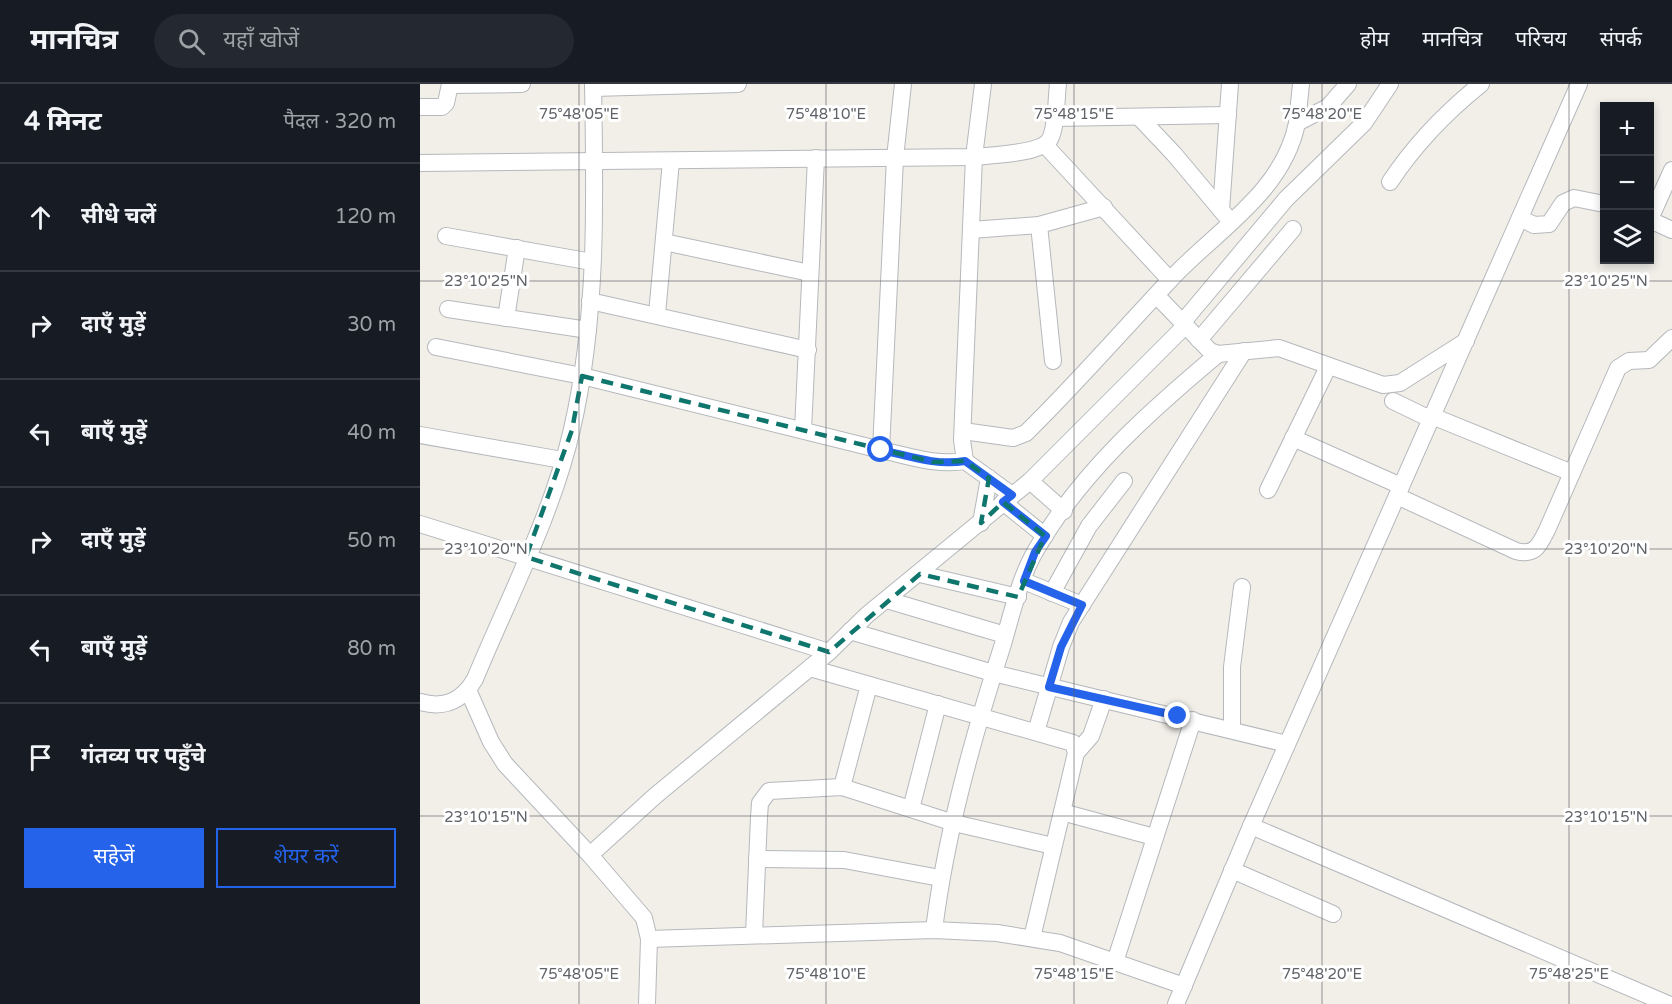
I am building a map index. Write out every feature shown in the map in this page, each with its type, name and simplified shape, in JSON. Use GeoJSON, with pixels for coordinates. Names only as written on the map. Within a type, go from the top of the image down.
{"type":"FeatureCollection","features":[{"type":"Feature","properties":{"kind":"street"},"geometry":{"type":"LineString","coordinates":[[420,107],[442,107],[446,103],[450,84],[522,84]]}},
{"type":"Feature","properties":{"kind":"street"},"geometry":{"type":"LineString","coordinates":[[420,702],[445,705],[460,698],[468,690],[549,502],[572,430],[582,376],[590,301],[595,163],[593,86],[738,84]]}},
{"type":"Feature","properties":{"kind":"street"},"geometry":{"type":"LineString","coordinates":[[881,450],[895,158],[903,84]]}},
{"type":"Feature","properties":{"kind":"street"},"geometry":{"type":"LineString","coordinates":[[965,461],[963,431],[971,230],[975,157],[983,84]]}},
{"type":"Feature","properties":{"kind":"street"},"geometry":{"type":"LineString","coordinates":[[420,162],[595,163],[975,157],[1029,150],[1046,145],[1051,138],[1058,84]]}},
{"type":"Feature","properties":{"kind":"street"},"geometry":{"type":"LineString","coordinates":[[1226,216],[1230,84]]}},
{"type":"Feature","properties":{"kind":"street"},"geometry":{"type":"LineString","coordinates":[[963,431],[1013,438],[1026,433],[1157,296],[1226,216],[1275,175],[1290,147],[1297,123],[1301,84]]}},
{"type":"Feature","properties":{"kind":"street"},"geometry":{"type":"LineString","coordinates":[[1297,123],[1328,107],[1348,84]]}},
{"type":"Feature","properties":{"kind":"street"},"geometry":{"type":"LineString","coordinates":[[590,855],[655,796],[1030,482],[1184,325],[1286,199],[1364,123],[1390,84]]}},
{"type":"Feature","properties":{"kind":"street"},"geometry":{"type":"LineString","coordinates":[[1390,182],[1409,153],[1429,131],[1481,84]]}},
{"type":"Feature","properties":{"kind":"street"},"geometry":{"type":"LineString","coordinates":[[1176,1004],[1251,826],[1579,84]]}},
{"type":"Feature","properties":{"kind":"street"},"geometry":{"type":"LineString","coordinates":[[1053,118],[1228,115]]}},
{"type":"Feature","properties":{"kind":"street"},"geometry":{"type":"LineString","coordinates":[[1139,117],[1226,216]]}},
{"type":"Feature","properties":{"kind":"street"},"geometry":{"type":"LineString","coordinates":[[1046,145],[1170,280]]}},
{"type":"Feature","properties":{"kind":"street"},"geometry":{"type":"LineString","coordinates":[[803,430],[816,158]]}},
{"type":"Feature","properties":{"kind":"street"},"geometry":{"type":"LineString","coordinates":[[657,314],[671,160]]}},
{"type":"Feature","properties":{"kind":"street"},"geometry":{"type":"LineString","coordinates":[[1654,211],[1672,170]]}},
{"type":"Feature","properties":{"kind":"street"},"geometry":{"type":"LineString","coordinates":[[1520,218],[1534,225],[1549,224],[1563,203],[1574,198],[1600,203]]}},
{"type":"Feature","properties":{"kind":"street"},"geometry":{"type":"LineString","coordinates":[[971,230],[1039,225],[1104,207]]}},
{"type":"Feature","properties":{"kind":"street"},"geometry":{"type":"LineString","coordinates":[[1654,222],[1672,230]]}},
{"type":"Feature","properties":{"kind":"street"},"geometry":{"type":"LineString","coordinates":[[1039,225],[1053,360]]}},
{"type":"Feature","properties":{"kind":"street"},"geometry":{"type":"LineString","coordinates":[[1199,340],[1293,229]]}},
{"type":"Feature","properties":{"kind":"street"},"geometry":{"type":"LineString","coordinates":[[446,236],[592,262]]}},
{"type":"Feature","properties":{"kind":"street"},"geometry":{"type":"LineString","coordinates":[[664,242],[810,273]]}},
{"type":"Feature","properties":{"kind":"street"},"geometry":{"type":"LineString","coordinates":[[506,318],[517,249]]}},
{"type":"Feature","properties":{"kind":"street"},"geometry":{"type":"LineString","coordinates":[[1157,296],[1199,340],[1218,354]]}},
{"type":"Feature","properties":{"kind":"street"},"geometry":{"type":"LineString","coordinates":[[590,301],[657,314],[808,350]]}},
{"type":"Feature","properties":{"kind":"street"},"geometry":{"type":"LineString","coordinates":[[448,309],[588,330]]}},
{"type":"Feature","properties":{"kind":"street"},"geometry":{"type":"LineString","coordinates":[[1293,438],[1516,551],[1530,554],[1539,545],[1547,530],[1618,368],[1629,361],[1649,360],[1672,338]]}},
{"type":"Feature","properties":{"kind":"street"},"geometry":{"type":"LineString","coordinates":[[934,930],[940,878],[981,716],[1005,635],[1035,552],[1064,511],[1127,435],[1153,409],[1218,354],[1279,348],[1374,384],[1393,385],[1400,383],[1466,341]]}},
{"type":"Feature","properties":{"kind":"street"},"geometry":{"type":"LineString","coordinates":[[436,347],[582,376],[933,462],[948,464],[965,461],[989,478],[1007,499],[1046,536]]}},
{"type":"Feature","properties":{"kind":"street"},"geometry":{"type":"LineString","coordinates":[[1036,732],[1061,647],[1082,605],[1244,351]]}},
{"type":"Feature","properties":{"kind":"street"},"geometry":{"type":"LineString","coordinates":[[1218,354],[1218,393]]}},
{"type":"Feature","properties":{"kind":"street"},"geometry":{"type":"LineString","coordinates":[[1268,490],[1328,366]]}},
{"type":"Feature","properties":{"kind":"street"},"geometry":{"type":"LineString","coordinates":[[1393,401],[1424,416],[1432,416],[1572,473]]}},
{"type":"Feature","properties":{"kind":"street"},"geometry":{"type":"LineString","coordinates":[[420,435],[562,460]]}},
{"type":"Feature","properties":{"kind":"street"},"geometry":{"type":"LineString","coordinates":[[981,523],[989,478]]}},
{"type":"Feature","properties":{"kind":"street"},"geometry":{"type":"LineString","coordinates":[[1052,593],[1089,526],[1124,481]]}},
{"type":"Feature","properties":{"kind":"street"},"geometry":{"type":"LineString","coordinates":[[1030,482],[1064,511]]}},
{"type":"Feature","properties":{"kind":"street"},"geometry":{"type":"LineString","coordinates":[[420,524],[829,652]]}},
{"type":"Feature","properties":{"kind":"street"},"geometry":{"type":"LineString","coordinates":[[920,574],[1052,593],[1082,605]]}},
{"type":"Feature","properties":{"kind":"street"},"geometry":{"type":"LineString","coordinates":[[1233,730],[1232,667],[1242,587]]}},
{"type":"Feature","properties":{"kind":"street"},"geometry":{"type":"LineString","coordinates":[[888,600],[1005,635]]}},
{"type":"Feature","properties":{"kind":"street"},"geometry":{"type":"LineString","coordinates":[[850,631],[993,673],[1287,744]]}},
{"type":"Feature","properties":{"kind":"street"},"geometry":{"type":"LineString","coordinates":[[810,668],[1073,743],[1076,753]]}},
{"type":"Feature","properties":{"kind":"street"},"geometry":{"type":"LineString","coordinates":[[842,787],[869,685]]}},
{"type":"Feature","properties":{"kind":"street"},"geometry":{"type":"LineString","coordinates":[[468,690],[491,742],[505,764],[590,855],[644,918],[649,939],[647,1004]]}},
{"type":"Feature","properties":{"kind":"street"},"geometry":{"type":"LineString","coordinates":[[1032,938],[1076,753],[1090,736],[1104,699]]}},
{"type":"Feature","properties":{"kind":"street"},"geometry":{"type":"LineString","coordinates":[[911,809],[938,704]]}},
{"type":"Feature","properties":{"kind":"street"},"geometry":{"type":"LineString","coordinates":[[1115,962],[1193,720]]}},
{"type":"Feature","properties":{"kind":"street"},"geometry":{"type":"LineString","coordinates":[[754,935],[760,804],[769,791],[842,787],[954,823],[1053,846]]}},
{"type":"Feature","properties":{"kind":"street"},"geometry":{"type":"LineString","coordinates":[[1062,812],[1154,837]]}},
{"type":"Feature","properties":{"kind":"street"},"geometry":{"type":"LineString","coordinates":[[1251,826],[1668,1004]]}},
{"type":"Feature","properties":{"kind":"street"},"geometry":{"type":"LineString","coordinates":[[757,859],[844,860],[940,878]]}},
{"type":"Feature","properties":{"kind":"street"},"geometry":{"type":"LineString","coordinates":[[1233,870],[1333,914]]}},
{"type":"Feature","properties":{"kind":"street"},"geometry":{"type":"LineString","coordinates":[[649,939],[934,930],[1032,938],[1060,943],[1184,986]]}},
{"type":"Feature","properties":{"kind":"highlighted area"},"geometry":{"type":"Polygon","coordinates":[[[582,376],[933,462],[965,461],[989,478],[981,523],[1003,502],[1045,536],[1018,597],[920,574],[829,652],[526,557],[572,430],[582,376]]]}},
{"type":"Feature","properties":{"kind":"route"},"geometry":{"type":"LineString","coordinates":[[881,450],[948,464],[965,461],[1012,495],[1003,502],[1046,536],[1031,560],[1024,581],[1082,605],[1071,622],[1049,687],[1178,716]]}}]}
